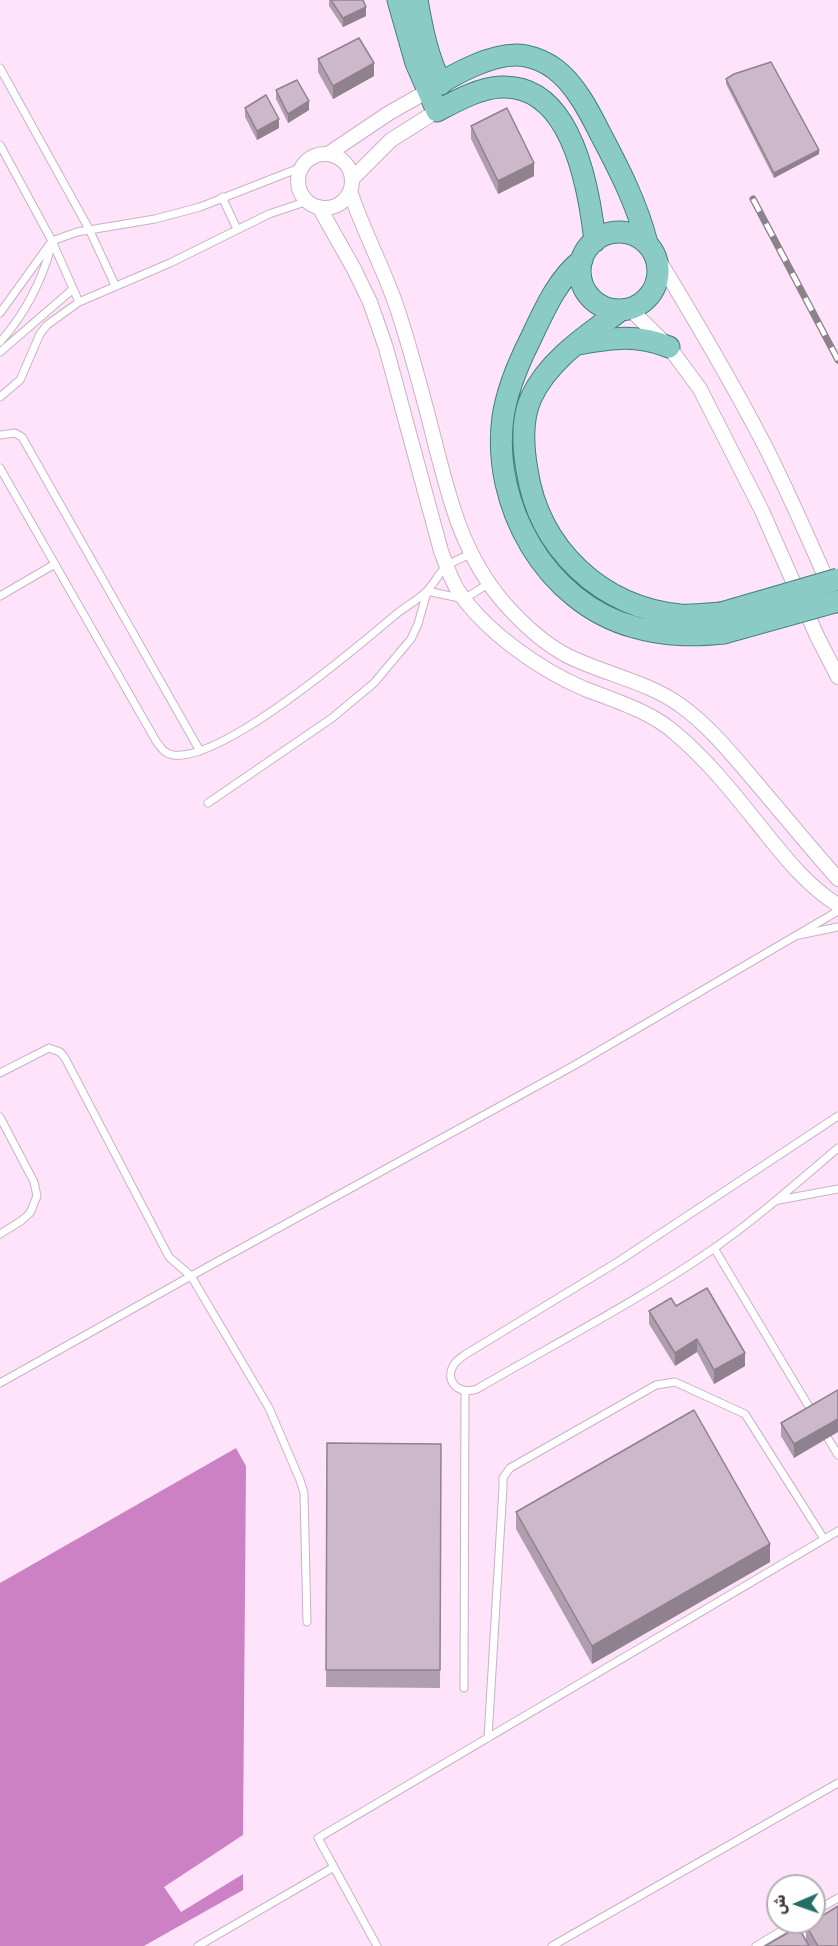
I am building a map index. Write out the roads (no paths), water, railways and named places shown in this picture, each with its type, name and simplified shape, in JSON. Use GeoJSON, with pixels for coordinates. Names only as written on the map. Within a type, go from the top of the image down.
{"type":"FeatureCollection","features":[{"type":"Feature","properties":{"kind":"main road"},"geometry":{"type":"LineString","coordinates":[[398,0],[416,63],[434,87],[444,107],[476,93],[500,87],[518,88],[530,92],[557,115],[578,157],[595,241]]}},
{"type":"Feature","properties":{"kind":"main road"},"geometry":{"type":"LineString","coordinates":[[417,0],[434,87]]}},
{"type":"Feature","properties":{"kind":"main road"},"geometry":{"type":"LineString","coordinates":[[434,87],[484,63],[512,55],[539,60],[555,69],[567,80],[580,99],[618,167],[632,195],[659,274],[657,283],[646,300],[625,309],[575,345],[553,366],[539,384],[530,401],[524,427],[524,455],[529,485],[538,513],[552,538],[572,563],[598,585],[624,600],[652,610],[723,623],[838,604]]}},
{"type":"Feature","properties":{"kind":"main road"},"geometry":{"type":"LineString","coordinates":[[625,309],[605,308],[592,298],[583,285],[582,260],[586,249],[607,233],[621,232],[635,235],[651,249]]}},
{"type":"Feature","properties":{"kind":"main road"},"geometry":{"type":"LineString","coordinates":[[582,260],[575,265],[556,290],[535,330],[510,386],[503,418],[502,452],[506,486],[518,521],[532,548],[551,575],[574,596],[598,612],[632,627],[664,634],[696,635],[838,579]]}},
{"type":"Feature","properties":{"kind":"main road"},"geometry":{"type":"LineString","coordinates":[[575,345],[634,338],[647,339],[669,347]]}},
{"type":"Feature","properties":{"kind":"street"},"geometry":{"type":"LineString","coordinates":[[328,154],[389,113],[434,87]]}},
{"type":"Feature","properties":{"kind":"street"},"geometry":{"type":"LineString","coordinates":[[314,204],[332,207],[342,201],[351,185],[392,140],[444,107]]}},
{"type":"Feature","properties":{"kind":"street"},"geometry":{"type":"LineString","coordinates":[[838,879],[727,748],[699,719],[677,703],[656,692],[566,655],[537,636],[488,584],[470,554],[448,494],[412,355],[399,312],[364,231],[351,185],[351,172],[345,162],[334,155],[322,154],[310,158],[302,167],[298,179],[301,191],[314,204],[354,269],[373,310],[422,486],[456,588],[486,622],[507,641],[549,672],[645,714],[674,732],[720,777],[796,870],[838,905]]}},
{"type":"Feature","properties":{"kind":"street"},"geometry":{"type":"LineString","coordinates":[[651,249],[690,310],[764,445],[838,604]]}},
{"type":"Feature","properties":{"kind":"street"},"geometry":{"type":"LineString","coordinates":[[625,309],[669,347],[700,389],[762,511],[817,636],[838,677]]}},
{"type":"Feature","properties":{"kind":"lane"},"geometry":{"type":"LineString","coordinates":[[0,68],[89,229],[115,285]]}},
{"type":"Feature","properties":{"kind":"lane"},"geometry":{"type":"LineString","coordinates":[[0,145],[52,241],[79,302]]}},
{"type":"Feature","properties":{"kind":"lane"},"geometry":{"type":"LineString","coordinates":[[0,313],[52,241],[89,229],[155,219],[200,207],[302,167]]}},
{"type":"Feature","properties":{"kind":"lane"},"geometry":{"type":"LineString","coordinates":[[222,197],[237,229]]}},
{"type":"Feature","properties":{"kind":"lane"},"geometry":{"type":"LineString","coordinates":[[0,397],[20,380],[39,334],[47,325],[79,302],[170,263],[269,214],[314,204]]}},
{"type":"Feature","properties":{"kind":"lane"},"geometry":{"type":"LineString","coordinates":[[0,342],[24,311],[35,292],[52,241]]}},
{"type":"Feature","properties":{"kind":"lane"},"geometry":{"type":"LineString","coordinates":[[0,352],[73,289]]}},
{"type":"Feature","properties":{"kind":"lane"},"geometry":{"type":"LineString","coordinates":[[0,435],[15,434],[22,437],[200,751]]}},
{"type":"Feature","properties":{"kind":"lane"},"geometry":{"type":"LineString","coordinates":[[0,468],[162,749],[172,755],[200,751],[229,739],[342,661],[396,614],[427,591],[447,566],[470,554]]}},
{"type":"Feature","properties":{"kind":"lane"},"geometry":{"type":"LineString","coordinates":[[0,596],[55,564]]}},
{"type":"Feature","properties":{"kind":"lane"},"geometry":{"type":"LineString","coordinates":[[427,591],[464,599],[488,584]]}},
{"type":"Feature","properties":{"kind":"lane"},"geometry":{"type":"LineString","coordinates":[[208,803],[332,718],[374,683],[411,639],[418,624],[427,591]]}},
{"type":"Feature","properties":{"kind":"lane"},"geometry":{"type":"LineString","coordinates":[[0,1383],[575,1065],[838,911]]}},
{"type":"Feature","properties":{"kind":"lane"},"geometry":{"type":"LineString","coordinates":[[791,937],[838,927]]}},
{"type":"Feature","properties":{"kind":"lane"},"geometry":{"type":"LineString","coordinates":[[0,1072],[43,1050],[49,1048],[60,1052],[169,1257],[191,1276],[269,1408],[304,1493],[308,1622]]}},
{"type":"Feature","properties":{"kind":"lane"},"geometry":{"type":"LineString","coordinates":[[838,1116],[619,1261],[457,1360],[452,1369],[452,1379],[459,1390],[465,1392],[477,1389],[653,1288],[714,1248],[838,1148]]}},
{"type":"Feature","properties":{"kind":"lane"},"geometry":{"type":"LineString","coordinates":[[0,1117],[34,1182],[38,1196],[30,1213],[0,1234]]}},
{"type":"Feature","properties":{"kind":"lane"},"geometry":{"type":"LineString","coordinates":[[776,1200],[838,1189]]}},
{"type":"Feature","properties":{"kind":"lane"},"geometry":{"type":"LineString","coordinates":[[714,1248],[838,1455]]}},
{"type":"Feature","properties":{"kind":"lane"},"geometry":{"type":"LineString","coordinates":[[488,1738],[503,1478],[510,1467],[656,1385],[675,1382],[745,1414],[824,1539]]}},
{"type":"Feature","properties":{"kind":"lane"},"geometry":{"type":"LineString","coordinates":[[464,1688],[465,1392]]}},
{"type":"Feature","properties":{"kind":"lane"},"geometry":{"type":"LineString","coordinates":[[377,1946],[318,1838],[838,1531]]}},
{"type":"Feature","properties":{"kind":"lane"},"geometry":{"type":"LineString","coordinates":[[552,1946],[838,1783]]}},
{"type":"Feature","properties":{"kind":"lane"},"geometry":{"type":"LineString","coordinates":[[198,1946],[334,1867]]}},
{"type":"Feature","properties":{"kind":"lane"},"geometry":{"type":"LineString","coordinates":[[756,1946],[776,1934]]}},
{"type":"Feature","properties":{"kind":"railway"},"geometry":{"type":"LineString","coordinates":[[753,199],[838,360]]}}]}
